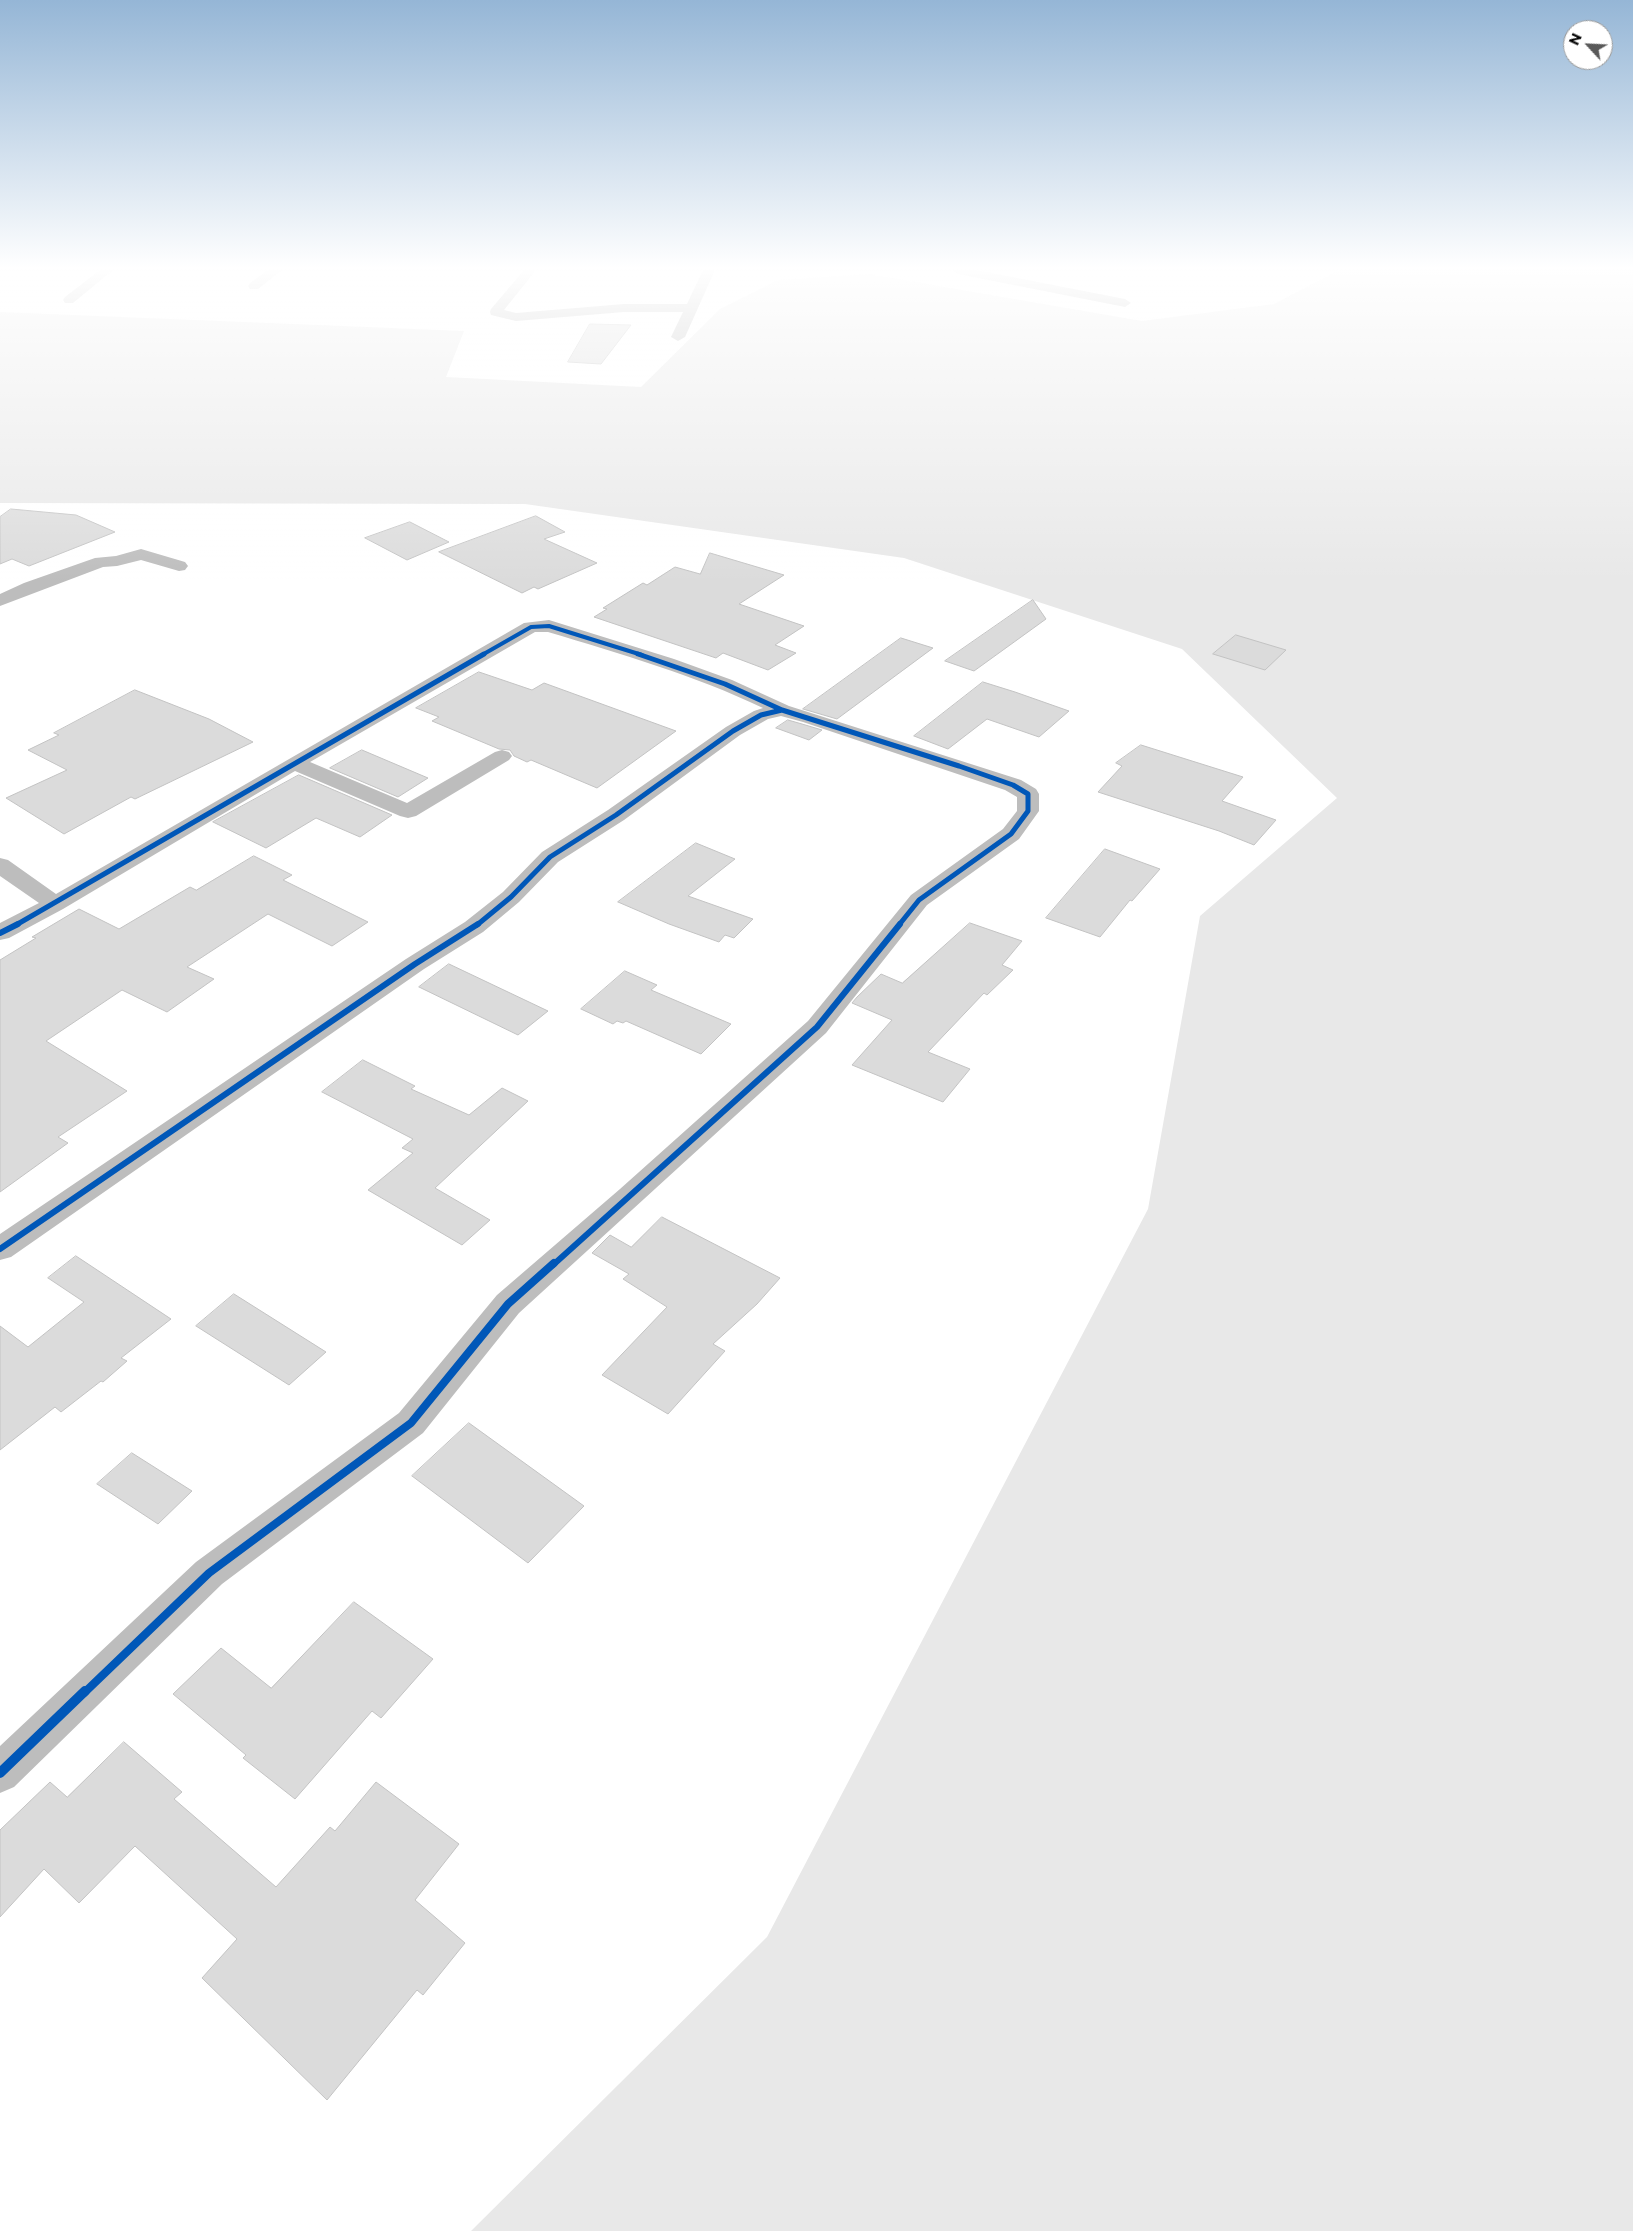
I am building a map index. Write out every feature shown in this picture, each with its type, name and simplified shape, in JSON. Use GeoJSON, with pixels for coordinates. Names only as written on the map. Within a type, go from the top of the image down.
{"type":"FeatureCollection","features":[{"type":"Feature","properties":{"kind":"street"},"geometry":{"type":"LineString","coordinates":[[0,601],[30,587],[101,562],[117,561],[141,554],[179,566]]}},
{"type":"Feature","properties":{"kind":"street"},"geometry":{"type":"LineString","coordinates":[[0,933],[55,904],[294,762],[531,627],[549,626],[740,688],[782,710],[959,766],[1013,785],[1028,794],[1028,811],[1011,834],[918,900],[817,1027],[630,1197],[508,1304],[411,1423],[209,1573],[0,1773]]}},
{"type":"Feature","properties":{"kind":"street"},"geometry":{"type":"LineString","coordinates":[[0,1249],[407,969],[474,927],[511,897],[550,857],[616,816],[733,731],[761,715],[782,710]]}},
{"type":"Feature","properties":{"kind":"street"},"geometry":{"type":"LineString","coordinates":[[294,762],[408,811],[502,756]]}},
{"type":"Feature","properties":{"kind":"street"},"geometry":{"type":"LineString","coordinates":[[0,865],[55,904]]}},
{"type":"Feature","properties":{"kind":"shaded area"},"geometry":{"type":"Polygon","coordinates":[[[0,374],[447,374],[446,377],[641,387],[654,374],[1633,374],[1633,2231],[471,2231],[767,1937],[1148,1209],[1200,916],[1337,798],[1182,649],[904,558],[525,504],[0,503],[0,374]]]}},
{"type":"Feature","properties":{"kind":"building"},"geometry":{"type":"Polygon","coordinates":[[[11,509],[76,515],[115,532],[29,566],[12,559],[0,564],[0,517],[11,509]]]}},
{"type":"Feature","properties":{"kind":"building"},"geometry":{"type":"Polygon","coordinates":[[[536,516],[565,532],[544,539],[597,563],[538,589],[534,587],[522,593],[439,552],[536,516]]]}},
{"type":"Feature","properties":{"kind":"building"},"geometry":{"type":"Polygon","coordinates":[[[410,522],[449,542],[407,560],[365,538],[410,522]]]}},
{"type":"Feature","properties":{"kind":"building"},"geometry":{"type":"Polygon","coordinates":[[[710,553],[784,575],[739,604],[804,626],[775,645],[796,653],[768,670],[723,653],[716,658],[594,617],[607,609],[603,608],[643,583],[647,585],[675,567],[700,574],[710,553]]]}},
{"type":"Feature","properties":{"kind":"building"},"geometry":{"type":"Polygon","coordinates":[[[1033,600],[1046,619],[974,671],[945,661],[1033,600]]]}},
{"type":"Feature","properties":{"kind":"building"},"geometry":{"type":"Polygon","coordinates":[[[1236,635],[1286,650],[1265,670],[1213,654],[1236,635]]]}},
{"type":"Feature","properties":{"kind":"building"},"geometry":{"type":"Polygon","coordinates":[[[901,638],[933,648],[837,719],[803,709],[901,638]]]}},
{"type":"Feature","properties":{"kind":"building"},"geometry":{"type":"Polygon","coordinates":[[[479,672],[532,690],[544,683],[676,731],[597,788],[531,760],[527,762],[514,756],[510,750],[499,749],[432,721],[439,717],[416,708],[479,672]]]}},
{"type":"Feature","properties":{"kind":"building"},"geometry":{"type":"Polygon","coordinates":[[[983,682],[1069,711],[1039,737],[987,719],[948,749],[914,736],[983,682]]]}},
{"type":"Feature","properties":{"kind":"building"},"geometry":{"type":"Polygon","coordinates":[[[135,690],[209,719],[253,742],[135,799],[131,797],[64,834],[6,798],[67,770],[28,750],[59,735],[54,733],[135,690]]]}},
{"type":"Feature","properties":{"kind":"building"},"geometry":{"type":"Polygon","coordinates":[[[788,720],[822,730],[809,740],[776,728],[788,720]]]}},
{"type":"Feature","properties":{"kind":"building"},"geometry":{"type":"Polygon","coordinates":[[[1141,745],[1243,777],[1222,801],[1276,820],[1254,845],[1219,831],[1098,792],[1122,766],[1116,763],[1141,745]]]}},
{"type":"Feature","properties":{"kind":"building"},"geometry":{"type":"Polygon","coordinates":[[[362,750],[428,778],[398,797],[330,768],[362,750]]]}},
{"type":"Feature","properties":{"kind":"building"},"geometry":{"type":"Polygon","coordinates":[[[299,775],[392,815],[360,837],[316,818],[266,848],[213,822],[299,775]]]}},
{"type":"Feature","properties":{"kind":"building"},"geometry":{"type":"Polygon","coordinates":[[[696,843],[735,859],[688,896],[753,919],[734,938],[725,935],[719,942],[669,924],[618,902],[696,843]]]}},
{"type":"Feature","properties":{"kind":"building"},"geometry":{"type":"Polygon","coordinates":[[[1105,849],[1160,869],[1132,901],[1130,900],[1100,937],[1046,918],[1105,849]]]}},
{"type":"Feature","properties":{"kind":"building"},"geometry":{"type":"Polygon","coordinates":[[[254,856],[292,875],[283,880],[368,922],[332,946],[268,914],[187,967],[214,979],[167,1012],[122,990],[46,1041],[127,1091],[58,1137],[68,1143],[0,1192],[0,960],[36,938],[32,937],[79,909],[119,929],[190,887],[196,890],[254,856]]]}},
{"type":"Feature","properties":{"kind":"building"},"geometry":{"type":"Polygon","coordinates":[[[970,923],[1022,941],[1002,965],[1013,970],[987,995],[984,993],[928,1052],[970,1069],[943,1102],[852,1065],[892,1020],[852,1003],[881,974],[902,983],[970,923]]]}},
{"type":"Feature","properties":{"kind":"building"},"geometry":{"type":"Polygon","coordinates":[[[449,964],[548,1011],[518,1035],[419,987],[449,964]]]}},
{"type":"Feature","properties":{"kind":"building"},"geometry":{"type":"Polygon","coordinates":[[[625,971],[657,985],[651,990],[731,1024],[701,1054],[626,1021],[623,1023],[617,1021],[613,1024],[581,1009],[625,971]]]}},
{"type":"Feature","properties":{"kind":"building"},"geometry":{"type":"Polygon","coordinates":[[[363,1060],[415,1086],[411,1089],[469,1115],[502,1088],[528,1101],[435,1188],[490,1220],[462,1245],[368,1190],[413,1153],[402,1148],[413,1139],[322,1092],[363,1060]]]}},
{"type":"Feature","properties":{"kind":"building"},"geometry":{"type":"Polygon","coordinates":[[[662,1217],[780,1278],[757,1304],[713,1344],[725,1351],[668,1414],[602,1375],[667,1307],[623,1279],[629,1274],[592,1253],[610,1235],[631,1247],[662,1217]]]}},
{"type":"Feature","properties":{"kind":"building"},"geometry":{"type":"Polygon","coordinates":[[[76,1256],[171,1319],[121,1358],[127,1361],[103,1382],[101,1381],[61,1412],[55,1407],[0,1450],[0,1326],[28,1347],[84,1302],[48,1278],[76,1256]]]}},
{"type":"Feature","properties":{"kind":"building"},"geometry":{"type":"Polygon","coordinates":[[[234,1294],[326,1352],[289,1385],[196,1326],[234,1294]]]}},
{"type":"Feature","properties":{"kind":"building"},"geometry":{"type":"Polygon","coordinates":[[[469,1423],[584,1506],[528,1563],[412,1476],[469,1423]]]}},
{"type":"Feature","properties":{"kind":"building"},"geometry":{"type":"Polygon","coordinates":[[[132,1453],[192,1491],[158,1524],[97,1484],[132,1453]]]}},
{"type":"Feature","properties":{"kind":"building"},"geometry":{"type":"Polygon","coordinates":[[[354,1602],[433,1659],[381,1718],[372,1711],[295,1799],[243,1758],[246,1755],[173,1694],[221,1648],[271,1688],[354,1602]]]}},
{"type":"Feature","properties":{"kind":"building"},"geometry":{"type":"Polygon","coordinates":[[[124,1742],[182,1792],[174,1799],[276,1887],[330,1827],[335,1831],[376,1782],[459,1844],[415,1900],[465,1943],[423,1995],[417,1990],[327,2100],[202,1978],[237,1939],[135,1846],[79,1903],[44,1869],[0,1917],[0,1830],[50,1782],[67,1797],[124,1742]]]}},
{"type":"Feature","properties":{"kind":"cycle path"},"geometry":{"type":"LineString","coordinates":[[0,933],[55,904],[294,763],[531,627],[549,626],[667,663],[725,684],[782,710]]}},
{"type":"Feature","properties":{"kind":"cycle path"},"geometry":{"type":"LineString","coordinates":[[0,1249],[415,964],[474,927],[511,897],[550,857],[616,815],[733,731],[761,715],[782,710],[810,718],[959,766],[1013,785],[1028,794],[1028,811],[1011,834],[919,900],[817,1027],[630,1197],[508,1304],[411,1423],[209,1573],[0,1773]]}}]}
